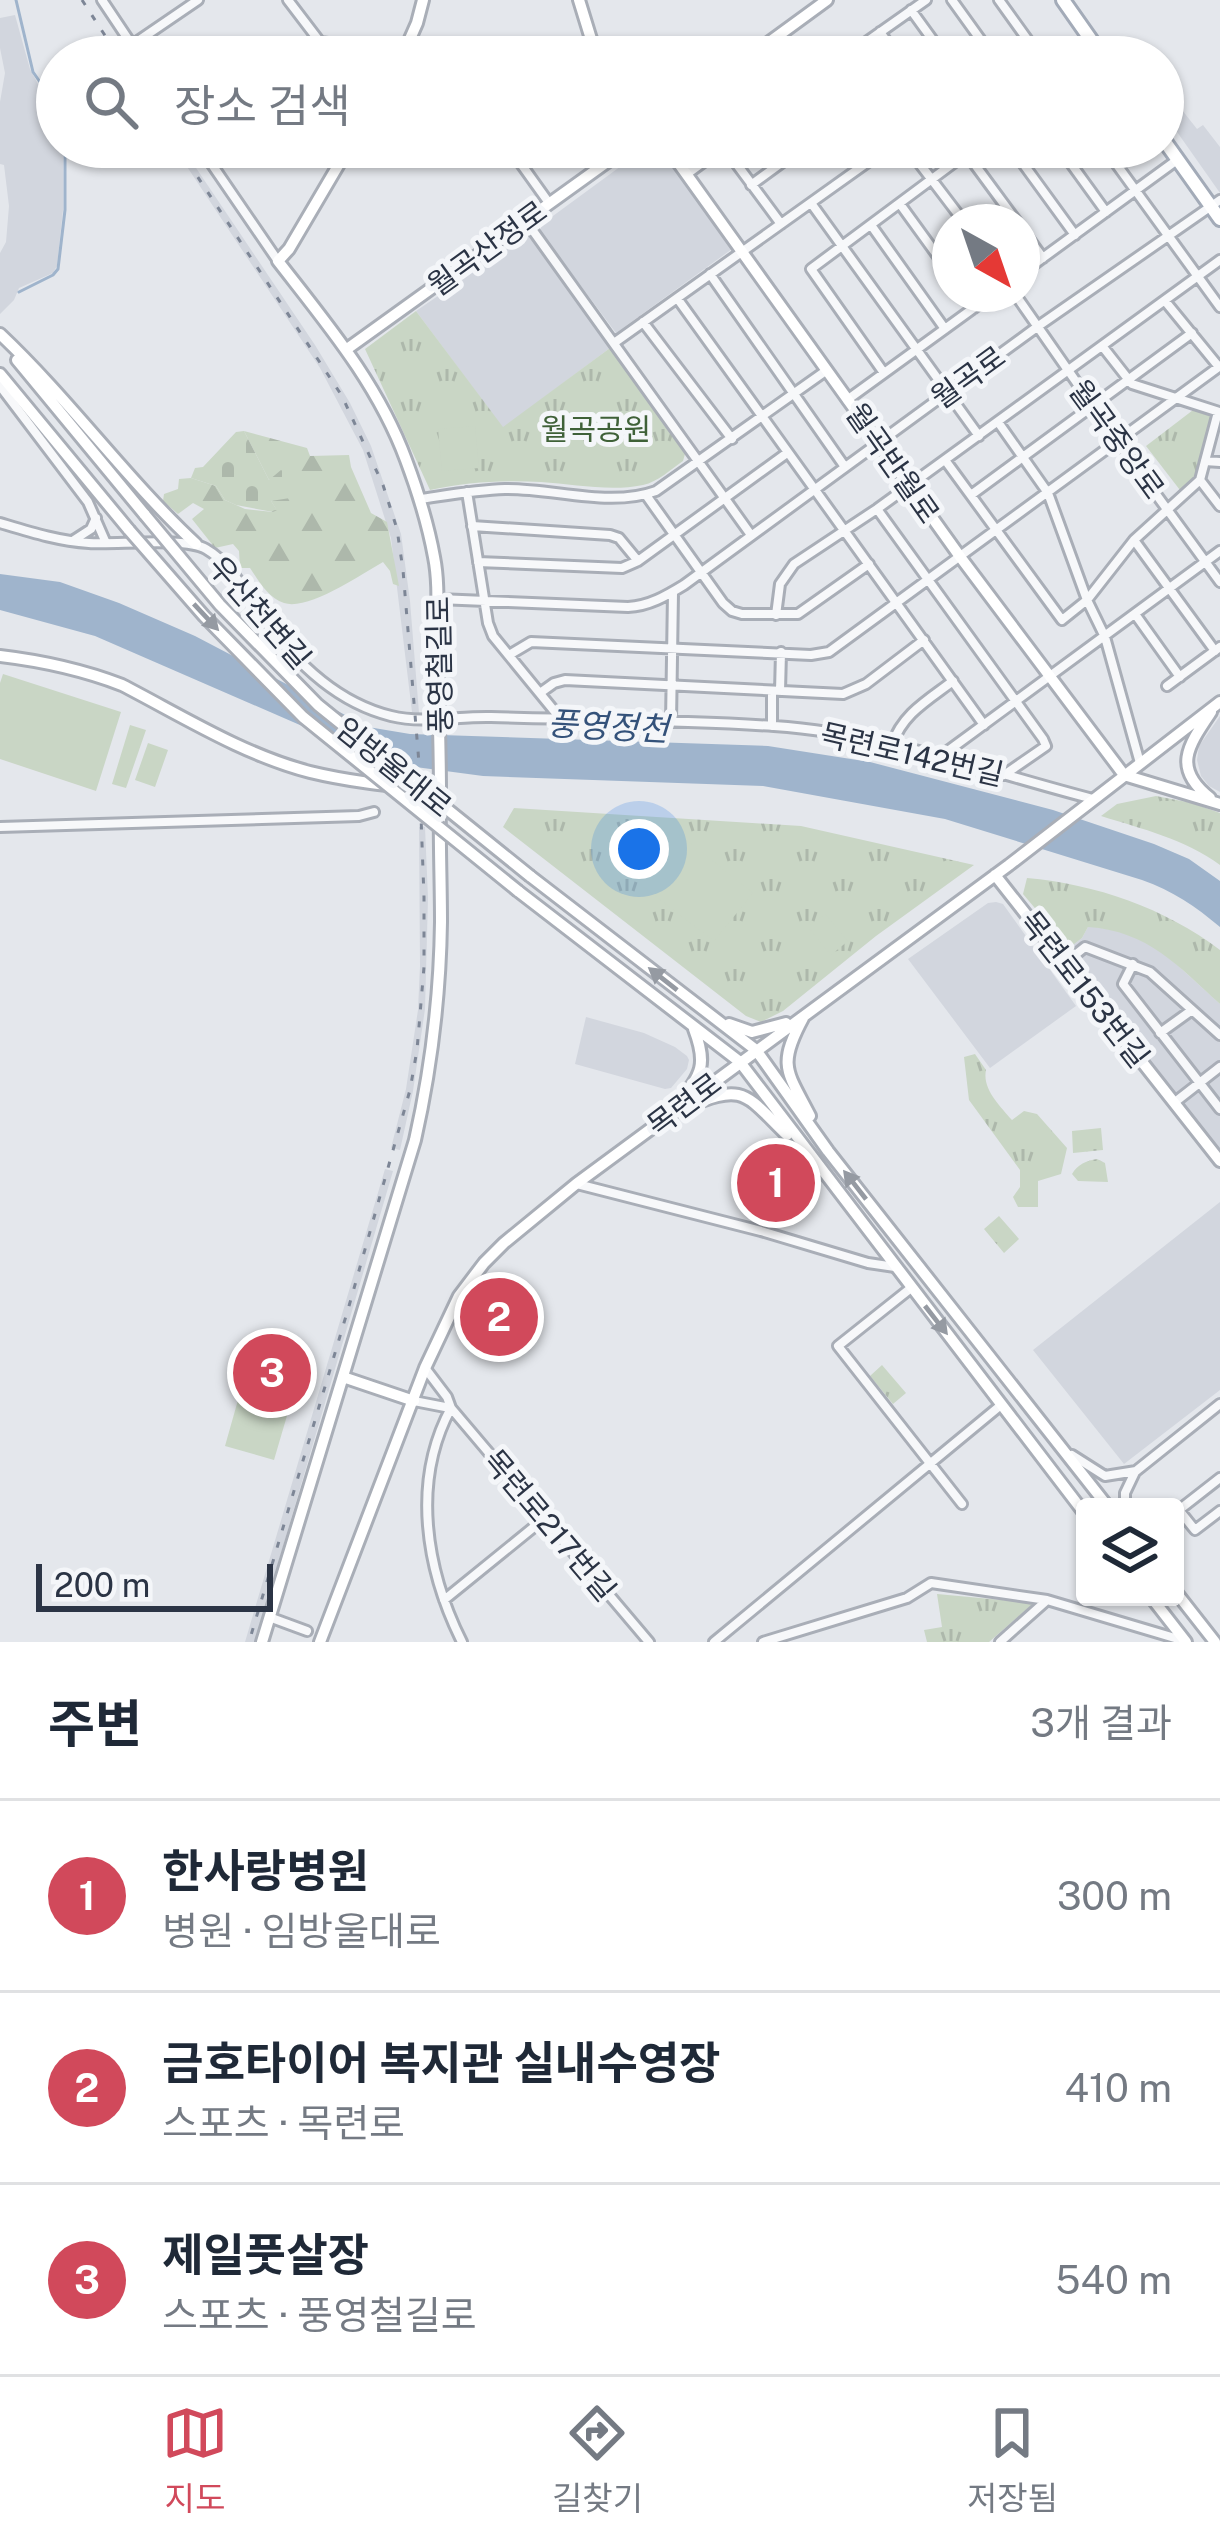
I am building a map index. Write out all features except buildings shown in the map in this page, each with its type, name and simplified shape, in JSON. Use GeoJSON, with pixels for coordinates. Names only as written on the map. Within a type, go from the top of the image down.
{"type":"FeatureCollection","features":[{"type":"Feature","properties":{"kind":"main road"},"geometry":{"type":"LineString","coordinates":[[411,36],[423,0]]}},
{"type":"Feature","properties":{"kind":"main road"},"geometry":{"type":"LineString","coordinates":[[579,0],[591,36]]}},
{"type":"Feature","properties":{"kind":"main road"},"geometry":{"type":"LineString","coordinates":[[778,36],[827,0]]}},
{"type":"Feature","properties":{"kind":"main road"},"geometry":{"type":"LineString","coordinates":[[1063,0],[1086,36]]}},
{"type":"Feature","properties":{"kind":"main road"},"geometry":{"type":"LineString","coordinates":[[1184,166],[1215,203],[1220,219]]}},
{"type":"Feature","properties":{"kind":"main road"},"geometry":{"type":"LineString","coordinates":[[278,261],[337,168]]}},
{"type":"Feature","properties":{"kind":"main road","name":"월곡산정로"},"geometry":{"type":"LineString","coordinates":[[347,350],[598,168]]}},
{"type":"Feature","properties":{"kind":"main road","name":"월곡반월로"},"geometry":{"type":"LineString","coordinates":[[683,168],[961,558],[1124,775]]}},
{"type":"Feature","properties":{"kind":"main road","name":"풍영철길로"},"geometry":{"type":"LineString","coordinates":[[278,261],[347,350],[384,410],[420,499],[439,599],[441,720],[435,844],[440,851],[441,925],[437,997],[415,1140],[343,1377]]}},
{"type":"Feature","properties":{"kind":"main road"},"geometry":{"type":"LineString","coordinates":[[0,337],[62,395],[155,504],[196,544]]}},
{"type":"Feature","properties":{"kind":"main road","name":"임방울대로"},"geometry":{"type":"LineString","coordinates":[[0,337],[220,605],[318,705],[756,1051],[828,1151],[1101,1498]]}},
{"type":"Feature","properties":{"kind":"main road"},"geometry":{"type":"LineString","coordinates":[[0,374],[204,616],[303,717],[740,1062],[1076,1502]]}},
{"type":"Feature","properties":{"kind":"main road"},"geometry":{"type":"LineString","coordinates":[[0,656],[110,680],[253,751],[307,771],[436,792]]}},
{"type":"Feature","properties":{"kind":"main road"},"geometry":{"type":"LineString","coordinates":[[1218,703],[1186,759],[1190,777],[1219,804]]}},
{"type":"Feature","properties":{"kind":"main road","name":"목련로"},"geometry":{"type":"LineString","coordinates":[[320,1642],[449,1314],[472,1278],[521,1226],[1009,865],[1218,703]]}},
{"type":"Feature","properties":{"kind":"main road"},"geometry":{"type":"LineString","coordinates":[[1124,775],[1219,804]]}},
{"type":"Feature","properties":{"kind":"main road","name":"목련로153번길"},"geometry":{"type":"LineString","coordinates":[[994,875],[1220,1161]]}},
{"type":"Feature","properties":{"kind":"main road"},"geometry":{"type":"LineString","coordinates":[[709,1014],[752,1032],[806,1015]]}},
{"type":"Feature","properties":{"kind":"main road"},"geometry":{"type":"LineString","coordinates":[[806,1015],[788,1048],[787,1067],[828,1151],[814,1160]]}},
{"type":"Feature","properties":{"kind":"main road"},"geometry":{"type":"LineString","coordinates":[[670,1114],[701,1070],[703,1055],[693,1026]]}},
{"type":"Feature","properties":{"kind":"main road"},"geometry":{"type":"LineString","coordinates":[[670,1114],[715,1095],[742,1094],[814,1160]]}},
{"type":"Feature","properties":{"kind":"main road"},"geometry":{"type":"LineString","coordinates":[[262,1642],[343,1377],[414,1401]]}},
{"type":"Feature","properties":{"kind":"main road"},"geometry":{"type":"LineString","coordinates":[[1184,1603],[1215,1642]]}},
{"type":"Feature","properties":{"kind":"main road"},"geometry":{"type":"LineString","coordinates":[[1158,1606],[1186,1642]]}},
{"type":"Feature","properties":{"kind":"street"},"geometry":{"type":"LineString","coordinates":[[102,0],[126,36]]}},
{"type":"Feature","properties":{"kind":"street"},"geometry":{"type":"LineString","coordinates":[[145,36],[198,0]]}},
{"type":"Feature","properties":{"kind":"street"},"geometry":{"type":"LineString","coordinates":[[288,0],[315,36]]}},
{"type":"Feature","properties":{"kind":"street"},"geometry":{"type":"LineString","coordinates":[[874,36],[926,0]]}},
{"type":"Feature","properties":{"kind":"street"},"geometry":{"type":"LineString","coordinates":[[952,0],[978,36]]}},
{"type":"Feature","properties":{"kind":"street"},"geometry":{"type":"LineString","coordinates":[[999,0],[1025,36]]}},
{"type":"Feature","properties":{"kind":"street"},"geometry":{"type":"LineString","coordinates":[[911,10],[930,36]]}},
{"type":"Feature","properties":{"kind":"street"},"geometry":{"type":"LineString","coordinates":[[880,32],[883,36]]}},
{"type":"Feature","properties":{"kind":"street"},"geometry":{"type":"LineString","coordinates":[[214,168],[278,261]]}},
{"type":"Feature","properties":{"kind":"street"},"geometry":{"type":"LineString","coordinates":[[524,168],[549,203]]}},
{"type":"Feature","properties":{"kind":"street"},"geometry":{"type":"LineString","coordinates":[[687,174],[695,168]]}},
{"type":"Feature","properties":{"kind":"street"},"geometry":{"type":"LineString","coordinates":[[739,168],[781,224]]}},
{"type":"Feature","properties":{"kind":"street"},"geometry":{"type":"LineString","coordinates":[[752,185],[775,168]]}},
{"type":"Feature","properties":{"kind":"street"},"geometry":{"type":"LineString","coordinates":[[614,343],[860,168]]}},
{"type":"Feature","properties":{"kind":"street"},"geometry":{"type":"LineString","coordinates":[[924,168],[951,204]]}},
{"type":"Feature","properties":{"kind":"street"},"geometry":{"type":"LineString","coordinates":[[884,373],[811,268],[947,168]]}},
{"type":"Feature","properties":{"kind":"street"},"geometry":{"type":"LineString","coordinates":[[982,168],[1006,204]]}},
{"type":"Feature","properties":{"kind":"street"},"geometry":{"type":"LineString","coordinates":[[1026,168],[1075,235]]}},
{"type":"Feature","properties":{"kind":"street"},"geometry":{"type":"LineString","coordinates":[[1074,168],[1106,212]]}},
{"type":"Feature","properties":{"kind":"street"},"geometry":{"type":"LineString","coordinates":[[1119,168],[1220,307]]}},
{"type":"Feature","properties":{"kind":"street"},"geometry":{"type":"LineString","coordinates":[[1040,260],[1166,168]]}},
{"type":"Feature","properties":{"kind":"street"},"geometry":{"type":"LineString","coordinates":[[811,203],[979,436]]}},
{"type":"Feature","properties":{"kind":"street","name":"월곡로"},"geometry":{"type":"LineString","coordinates":[[439,599],[641,606],[673,592],[1036,327],[1215,203]]}},
{"type":"Feature","properties":{"kind":"street"},"geometry":{"type":"LineString","coordinates":[[901,204],[932,248]]}},
{"type":"Feature","properties":{"kind":"street"},"geometry":{"type":"LineString","coordinates":[[526,220],[751,535]]}},
{"type":"Feature","properties":{"kind":"street"},"geometry":{"type":"LineString","coordinates":[[871,225],[945,329]]}},
{"type":"Feature","properties":{"kind":"street"},"geometry":{"type":"LineString","coordinates":[[1040,254],[1043,258]]}},
{"type":"Feature","properties":{"kind":"street"},"geometry":{"type":"LineString","coordinates":[[776,615],[778,590],[787,572],[1220,260]]}},
{"type":"Feature","properties":{"kind":"street"},"geometry":{"type":"LineString","coordinates":[[710,274],[845,467]]}},
{"type":"Feature","properties":{"kind":"street"},"geometry":{"type":"LineString","coordinates":[[677,298],[984,725]]}},
{"type":"Feature","properties":{"kind":"street"},"geometry":{"type":"LineString","coordinates":[[509,655],[531,642],[811,655],[829,652],[1219,366],[1166,301]]}},
{"type":"Feature","properties":{"kind":"street"},"geometry":{"type":"LineString","coordinates":[[848,400],[968,312]]}},
{"type":"Feature","properties":{"kind":"street","name":"월곡중앙로"},"geometry":{"type":"LineString","coordinates":[[1027,312],[1220,582]]}},
{"type":"Feature","properties":{"kind":"street"},"geometry":{"type":"LineString","coordinates":[[643,322],[732,439]]}},
{"type":"Feature","properties":{"kind":"street"},"geometry":{"type":"LineString","coordinates":[[971,494],[1192,333]]}},
{"type":"Feature","properties":{"kind":"street"},"geometry":{"type":"LineString","coordinates":[[945,460],[1062,620],[1087,600],[1134,540],[1200,480],[1219,412],[1132,384],[1102,347]]}},
{"type":"Feature","properties":{"kind":"street"},"geometry":{"type":"LineString","coordinates":[[420,499],[508,489],[646,495],[827,370]]}},
{"type":"Feature","properties":{"kind":"street"},"geometry":{"type":"LineString","coordinates":[[0,386],[88,502],[107,544]]}},
{"type":"Feature","properties":{"kind":"street"},"geometry":{"type":"LineString","coordinates":[[998,422],[1048,493],[1105,637],[1140,763]]}},
{"type":"Feature","properties":{"kind":"street"},"geometry":{"type":"LineString","coordinates":[[478,562],[622,568],[788,453]]}},
{"type":"Feature","properties":{"kind":"street"},"geometry":{"type":"LineString","coordinates":[[1204,461],[1220,462]]}},
{"type":"Feature","properties":{"kind":"street"},"geometry":{"type":"LineString","coordinates":[[1200,480],[1220,506]]}},
{"type":"Feature","properties":{"kind":"street"},"geometry":{"type":"LineString","coordinates":[[467,492],[488,623],[561,719]]}},
{"type":"Feature","properties":{"kind":"street"},"geometry":{"type":"LineString","coordinates":[[646,495],[732,611],[798,614],[869,564]]}},
{"type":"Feature","properties":{"kind":"street"},"geometry":{"type":"LineString","coordinates":[[877,509],[1046,746],[1003,776]]}},
{"type":"Feature","properties":{"kind":"street"},"geometry":{"type":"LineString","coordinates":[[72,541],[91,530],[96,516]]}},
{"type":"Feature","properties":{"kind":"street","name":"우산천변길"},"geometry":{"type":"LineString","coordinates":[[0,524],[72,541],[196,544],[222,560],[293,656],[328,685],[381,713],[441,720]]}},
{"type":"Feature","properties":{"kind":"street"},"geometry":{"type":"LineString","coordinates":[[472,526],[610,535],[619,538],[638,561]]}},
{"type":"Feature","properties":{"kind":"street"},"geometry":{"type":"LineString","coordinates":[[1134,540],[1218,649],[1167,686]]}},
{"type":"Feature","properties":{"kind":"street"},"geometry":{"type":"LineString","coordinates":[[940,756],[1220,551]]}},
{"type":"Feature","properties":{"kind":"street"},"geometry":{"type":"LineString","coordinates":[[671,722],[673,592]]}},
{"type":"Feature","properties":{"kind":"street"},"geometry":{"type":"LineString","coordinates":[[1136,614],[1180,677]]}},
{"type":"Feature","properties":{"kind":"street"},"geometry":{"type":"LineString","coordinates":[[541,694],[565,680],[843,694],[856,691],[924,640]]}},
{"type":"Feature","properties":{"kind":"street"},"geometry":{"type":"LineString","coordinates":[[772,726],[781,652]]}},
{"type":"Feature","properties":{"kind":"street"},"geometry":{"type":"LineString","coordinates":[[892,745],[907,716],[953,681]]}},
{"type":"Feature","properties":{"kind":"street","name":"목련로142번길"},"geometry":{"type":"LineString","coordinates":[[441,720],[671,722],[836,732],[940,756],[1089,802]]}},
{"type":"Feature","properties":{"kind":"street"},"geometry":{"type":"LineString","coordinates":[[0,827],[374,812]]}},
{"type":"Feature","properties":{"kind":"street"},"geometry":{"type":"LineString","coordinates":[[1065,963],[1085,947],[1133,964],[1150,972],[1220,1035]]}},
{"type":"Feature","properties":{"kind":"street","name":"목련로153번길"},"geometry":{"type":"LineString","coordinates":[[1133,964],[1123,984],[1220,1109]]}},
{"type":"Feature","properties":{"kind":"street"},"geometry":{"type":"LineString","coordinates":[[1160,1033],[1192,1010]]}},
{"type":"Feature","properties":{"kind":"street"},"geometry":{"type":"LineString","coordinates":[[1175,1102],[1220,1067]]}},
{"type":"Feature","properties":{"kind":"street"},"geometry":{"type":"LineString","coordinates":[[576,1184],[895,1267]]}},
{"type":"Feature","properties":{"kind":"street"},"geometry":{"type":"LineString","coordinates":[[911,1288],[838,1346],[962,1504]]}},
{"type":"Feature","properties":{"kind":"street","name":"목련로217번길"},"geometry":{"type":"LineString","coordinates":[[425,1368],[451,1408],[649,1642]]}},
{"type":"Feature","properties":{"kind":"street"},"geometry":{"type":"LineString","coordinates":[[414,1401],[451,1408],[432,1461],[426,1500],[429,1537],[444,1600],[462,1642]]}},
{"type":"Feature","properties":{"kind":"street"},"geometry":{"type":"LineString","coordinates":[[1125,1498],[1136,1471],[1220,1404]]}},
{"type":"Feature","properties":{"kind":"street"},"geometry":{"type":"LineString","coordinates":[[714,1642],[1001,1405]]}},
{"type":"Feature","properties":{"kind":"street"},"geometry":{"type":"LineString","coordinates":[[1058,1442],[1105,1476],[1136,1471]]}},
{"type":"Feature","properties":{"kind":"street"},"geometry":{"type":"LineString","coordinates":[[1220,1478],[1179,1510],[1195,1530],[1220,1511]]}},
{"type":"Feature","properties":{"kind":"street"},"geometry":{"type":"LineString","coordinates":[[444,1600],[546,1518]]}},
{"type":"Feature","properties":{"kind":"street"},"geometry":{"type":"LineString","coordinates":[[763,1642],[907,1598],[931,1583],[1047,1600],[1186,1642]]}},
{"type":"Feature","properties":{"kind":"street"},"geometry":{"type":"LineString","coordinates":[[1000,1642],[1047,1600]]}},
{"type":"Feature","properties":{"kind":"street"},"geometry":{"type":"LineString","coordinates":[[269,1617],[307,1631]]}},
{"type":"Feature","properties":{"kind":"shaded area"},"geometry":{"type":"Polygon","coordinates":[[[15,15],[36,80],[36,168],[63,168],[63,210],[53,273],[19,288],[0,314],[0,253],[6,242],[9,206],[4,165],[0,164],[5,73],[0,18],[15,15]]]}},
{"type":"Feature","properties":{"kind":"shaded area"},"geometry":{"type":"Polygon","coordinates":[[[1184,113],[1197,129],[1203,125],[1220,147],[1220,193],[1184,142],[1184,113]]]}},
{"type":"Feature","properties":{"kind":"shaded area"},"geometry":{"type":"Polygon","coordinates":[[[188,168],[196,168],[315,345],[371,446],[401,534],[419,713],[412,712],[391,538],[363,450],[320,368],[188,168]]]}},
{"type":"Feature","properties":{"kind":"shaded area"},"geometry":{"type":"Polygon","coordinates":[[[618,168],[674,168],[732,249],[616,333],[540,231],[542,224],[618,168]]]}},
{"type":"Feature","properties":{"kind":"shaded area"},"geometry":{"type":"Polygon","coordinates":[[[530,233],[610,348],[503,428],[416,311],[530,233]]]}},
{"type":"Feature","properties":{"kind":"shaded area"},"geometry":{"type":"Polygon","coordinates":[[[1220,716],[1220,792],[1201,776],[1197,760],[1199,746],[1220,716]]]}},
{"type":"Feature","properties":{"kind":"shaded area"},"geometry":{"type":"Polygon","coordinates":[[[422,826],[428,898],[425,1009],[400,1150],[391,1148],[418,1010],[422,826]]]}},
{"type":"Feature","properties":{"kind":"shaded area"},"geometry":{"type":"Polygon","coordinates":[[[996,902],[1003,904],[1076,1006],[990,1068],[908,959],[996,902]]]}},
{"type":"Feature","properties":{"kind":"shaded area"},"geometry":{"type":"Polygon","coordinates":[[[1091,926],[1128,933],[1162,951],[1220,1004],[1220,1150],[1076,965],[1066,946],[1082,938],[1091,926]]]}},
{"type":"Feature","properties":{"kind":"shaded area"},"geometry":{"type":"Polygon","coordinates":[[[586,1017],[675,1047],[687,1056],[687,1069],[665,1089],[575,1064],[586,1017]]]}},
{"type":"Feature","properties":{"kind":"shaded area"},"geometry":{"type":"Polygon","coordinates":[[[385,1169],[393,1171],[255,1642],[245,1642],[385,1169]]]}},
{"type":"Feature","properties":{"kind":"shaded area"},"geometry":{"type":"Polygon","coordinates":[[[1220,1202],[1220,1390],[1124,1464],[1033,1350],[1220,1202]]]}},
{"type":"Feature","properties":{"kind":"green space","name":"월곡공원"},"geometry":{"type":"Polygon","coordinates":[[[416,311],[503,427],[610,348],[685,454],[683,461],[654,481],[630,487],[512,481],[430,490],[365,349],[416,311]]]}},
{"type":"Feature","properties":{"kind":"green space"},"geometry":{"type":"Polygon","coordinates":[[[1197,407],[1215,413],[1198,480],[1183,494],[1146,446],[1197,407]]]}},
{"type":"Feature","properties":{"kind":"green space"},"geometry":{"type":"Polygon","coordinates":[[[475,426],[479,468],[442,471],[438,429],[475,426]]]}},
{"type":"Feature","properties":{"kind":"green space"},"geometry":{"type":"Polygon","coordinates":[[[244,431],[307,448],[310,456],[349,455],[371,513],[387,522],[399,586],[393,584],[383,562],[320,597],[294,604],[278,601],[250,568],[240,568],[239,551],[233,544],[215,548],[192,519],[204,509],[193,503],[178,514],[163,501],[164,494],[178,489],[179,479],[191,478],[216,486],[225,500],[245,509],[273,512],[271,501],[278,498],[274,478],[269,480],[244,431]]]}},
{"type":"Feature","properties":{"kind":"green space"},"geometry":{"type":"Polygon","coordinates":[[[244,431],[269,480],[281,470],[295,486],[290,498],[271,501],[277,510],[273,512],[236,505],[225,500],[216,486],[191,478],[195,468],[203,467],[236,432],[244,431]]]}},
{"type":"Feature","properties":{"kind":"green space"},"geometry":{"type":"Polygon","coordinates":[[[3,674],[121,712],[96,791],[0,759],[3,674]]]}},
{"type":"Feature","properties":{"kind":"green space"},"geometry":{"type":"Polygon","coordinates":[[[130,725],[146,730],[126,788],[112,784],[130,725]]]}},
{"type":"Feature","properties":{"kind":"green space"},"geometry":{"type":"Polygon","coordinates":[[[148,743],[168,750],[155,787],[135,780],[148,743]]]}},
{"type":"Feature","properties":{"kind":"green space"},"geometry":{"type":"Polygon","coordinates":[[[1156,796],[1220,813],[1220,865],[1178,841],[1101,816],[1117,804],[1156,796]]]}},
{"type":"Feature","properties":{"kind":"green space"},"geometry":{"type":"Polygon","coordinates":[[[514,808],[801,826],[974,865],[783,1011],[761,1022],[746,1016],[503,827],[514,808]]]}},
{"type":"Feature","properties":{"kind":"green space"},"geometry":{"type":"Polygon","coordinates":[[[680,835],[753,893],[714,941],[641,885],[680,835]]]}},
{"type":"Feature","properties":{"kind":"green space"},"geometry":{"type":"Polygon","coordinates":[[[1027,878],[1128,900],[1199,935],[1220,950],[1220,1004],[1161,953],[1128,935],[1088,927],[1069,948],[1023,894],[1027,878]]]}},
{"type":"Feature","properties":{"kind":"green space"},"geometry":{"type":"Polygon","coordinates":[[[825,914],[848,941],[831,955],[808,927],[825,914]]]}},
{"type":"Feature","properties":{"kind":"green space"},"geometry":{"type":"Polygon","coordinates":[[[975,1054],[986,1070],[989,1090],[1012,1120],[1024,1111],[1037,1114],[1067,1148],[1061,1174],[1038,1181],[1038,1207],[1018,1207],[1013,1197],[1020,1187],[1020,1170],[969,1100],[964,1057],[975,1054]]]}},
{"type":"Feature","properties":{"kind":"green space"},"geometry":{"type":"Polygon","coordinates":[[[1101,1128],[1103,1150],[1073,1153],[1072,1131],[1101,1128]]]}},
{"type":"Feature","properties":{"kind":"green space"},"geometry":{"type":"Polygon","coordinates":[[[1097,1159],[1105,1163],[1108,1182],[1078,1181],[1072,1174],[1083,1164],[1097,1159]]]}},
{"type":"Feature","properties":{"kind":"green space"},"geometry":{"type":"Polygon","coordinates":[[[999,1216],[1019,1239],[1004,1253],[984,1229],[999,1216]]]}},
{"type":"Feature","properties":{"kind":"green space"},"geometry":{"type":"Polygon","coordinates":[[[251,1354],[301,1368],[274,1460],[225,1446],[251,1354]]]}},
{"type":"Feature","properties":{"kind":"green space"},"geometry":{"type":"Polygon","coordinates":[[[882,1365],[906,1393],[893,1404],[870,1376],[882,1365]]]}},
{"type":"Feature","properties":{"kind":"green space"},"geometry":{"type":"Polygon","coordinates":[[[937,1594],[1034,1603],[989,1642],[927,1642],[924,1630],[942,1627],[937,1594]]]}},
{"type":"Feature","properties":{"kind":"water"},"geometry":{"type":"Polygon","coordinates":[[[0,574],[60,582],[119,603],[195,636],[368,727],[410,734],[768,746],[870,762],[1053,810],[1189,859],[1220,881],[1220,927],[1153,884],[945,819],[763,786],[483,776],[408,766],[355,749],[95,636],[0,610],[0,574]]]}},
{"type":"Feature","properties":{"kind":"waterway"},"geometry":{"type":"LineString","coordinates":[[16,0],[36,76]]}},
{"type":"Feature","properties":{"kind":"waterway"},"geometry":{"type":"LineString","coordinates":[[19,292],[58,269],[65,168]]}},
{"type":"Feature","properties":{"kind":"railway"},"geometry":{"type":"LineString","coordinates":[[82,0],[105,36]]}},
{"type":"Feature","properties":{"kind":"railway"},"geometry":{"type":"LineString","coordinates":[[192,168],[342,396],[383,485],[403,570],[419,763],[424,967],[410,1090],[249,1642]]}},
{"type":"Feature","properties":{"kind":"place","name":"한사랑병원"},"geometry":{"type":"Point","coordinates":[776,1183]}},
{"type":"Feature","properties":{"kind":"place","name":"금호타이어 복지관 실내수영장"},"geometry":{"type":"Point","coordinates":[499,1317]}},
{"type":"Feature","properties":{"kind":"place","name":"제일풋살장"},"geometry":{"type":"Point","coordinates":[272,1373]}},
{"type":"Feature","properties":{"kind":"water label","name":"풍영정천"},"geometry":{"type":"Point","coordinates":[608,726]}}]}
